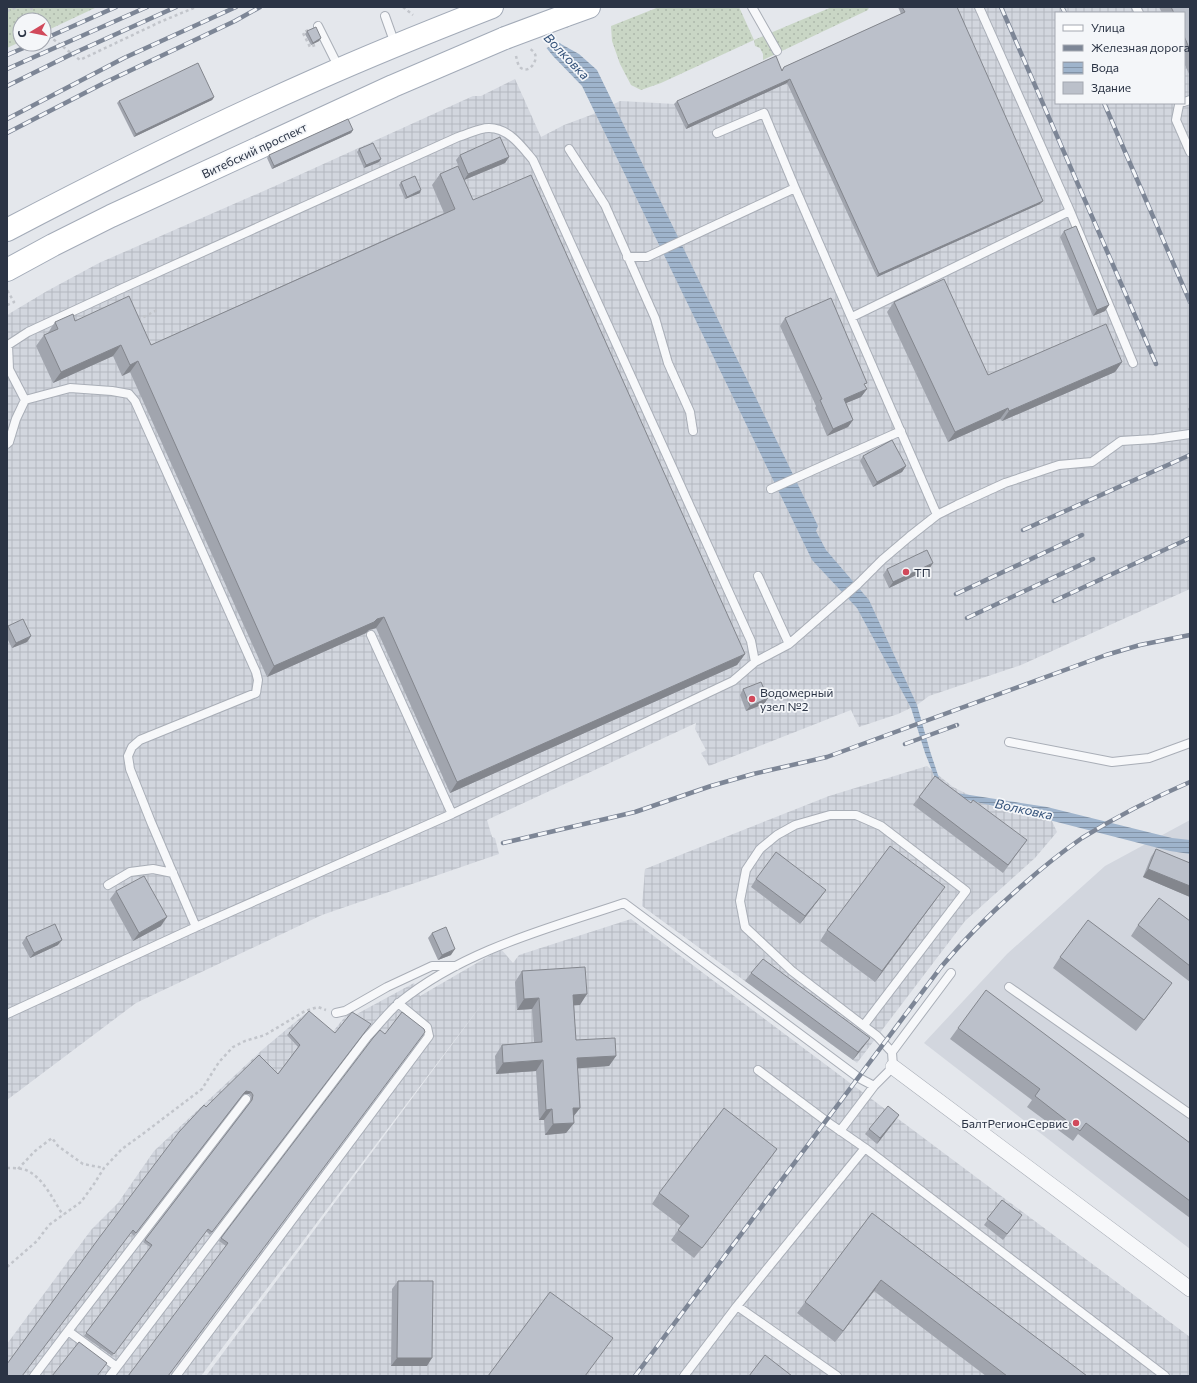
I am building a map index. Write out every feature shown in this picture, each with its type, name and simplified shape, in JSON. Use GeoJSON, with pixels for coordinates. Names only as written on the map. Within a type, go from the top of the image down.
{"type":"FeatureCollection","features":[{"type":"Feature","properties":{"kind":"main road","name":"Витебский проспект"},"geometry":{"type":"LineString","coordinates":[[7,270],[111,216],[392,86],[505,38],[589,7]]}},
{"type":"Feature","properties":{"kind":"main road"},"geometry":{"type":"LineString","coordinates":[[7,230],[95,184],[339,69],[487,9]]}},
{"type":"Feature","properties":{"kind":"street"},"geometry":{"type":"LineString","coordinates":[[893,1067],[1190,1289]]}},
{"type":"Feature","properties":{"kind":"lane"},"geometry":{"type":"LineString","coordinates":[[752,7],[777,51]]}},
{"type":"Feature","properties":{"kind":"lane"},"geometry":{"type":"LineString","coordinates":[[979,7],[1070,211],[1133,363]]}},
{"type":"Feature","properties":{"kind":"lane"},"geometry":{"type":"LineString","coordinates":[[385,16],[396,45]]}},
{"type":"Feature","properties":{"kind":"lane"},"geometry":{"type":"LineString","coordinates":[[318,26],[339,69]]}},
{"type":"Feature","properties":{"kind":"lane"},"geometry":{"type":"LineString","coordinates":[[1181,104],[1176,120],[1190,152]]}},
{"type":"Feature","properties":{"kind":"lane"},"geometry":{"type":"LineString","coordinates":[[717,133],[764,113],[937,515]]}},
{"type":"Feature","properties":{"kind":"lane"},"geometry":{"type":"LineString","coordinates":[[25,400],[8,369],[8,343],[28,332],[116,291],[458,137],[489,128],[502,131],[513,137],[533,160],[751,641],[755,662]]}},
{"type":"Feature","properties":{"kind":"lane"},"geometry":{"type":"LineString","coordinates":[[569,149],[605,205],[655,318],[668,363],[690,412],[693,431]]}},
{"type":"Feature","properties":{"kind":"lane"},"geometry":{"type":"LineString","coordinates":[[627,257],[647,257],[795,188]]}},
{"type":"Feature","properties":{"kind":"lane"},"geometry":{"type":"LineString","coordinates":[[852,317],[1070,211]]}},
{"type":"Feature","properties":{"kind":"lane"},"geometry":{"type":"LineString","coordinates":[[7,444],[25,400],[70,388],[112,391],[129,394],[135,401],[256,672],[258,680],[256,693],[140,740],[132,747],[128,756],[130,769],[150,822],[196,927]]}},
{"type":"Feature","properties":{"kind":"lane"},"geometry":{"type":"LineString","coordinates":[[771,489],[901,431]]}},
{"type":"Feature","properties":{"kind":"lane"},"geometry":{"type":"LineString","coordinates":[[7,1014],[196,927],[452,814],[733,681],[755,662],[789,644],[858,584],[882,560],[937,515],[957,505],[1005,483],[1059,465],[1092,462],[1121,441],[1154,440],[1190,434]]}},
{"type":"Feature","properties":{"kind":"lane"},"geometry":{"type":"LineString","coordinates":[[758,576],[789,644]]}},
{"type":"Feature","properties":{"kind":"lane"},"geometry":{"type":"LineString","coordinates":[[370,635],[452,814]]}},
{"type":"Feature","properties":{"kind":"lane"},"geometry":{"type":"LineString","coordinates":[[1009,742],[1112,762],[1149,758],[1190,743]]}},
{"type":"Feature","properties":{"kind":"lane"},"geometry":{"type":"LineString","coordinates":[[840,1131],[874,1086],[893,1067],[892,1052],[881,1039],[864,1025],[792,971],[745,927],[740,901],[746,870],[760,849],[777,834],[795,825],[830,815],[856,815],[881,826],[966,891],[864,1025]]}},
{"type":"Feature","properties":{"kind":"lane"},"geometry":{"type":"LineString","coordinates":[[108,885],[130,872],[153,869],[173,873]]}},
{"type":"Feature","properties":{"kind":"lane"},"geometry":{"type":"LineString","coordinates":[[110,1376],[367,1037],[398,1003],[417,989],[457,966],[492,949],[537,932],[624,903],[859,1078],[874,1086]]}},
{"type":"Feature","properties":{"kind":"lane"},"geometry":{"type":"LineString","coordinates":[[336,1014],[345,1011],[387,987],[432,966],[457,966]]}},
{"type":"Feature","properties":{"kind":"lane"},"geometry":{"type":"LineString","coordinates":[[892,1052],[951,973]]}},
{"type":"Feature","properties":{"kind":"lane"},"geometry":{"type":"LineString","coordinates":[[1009,987],[1190,1114]]}},
{"type":"Feature","properties":{"kind":"lane"},"geometry":{"type":"LineString","coordinates":[[176,1376],[429,1036],[427,1027],[398,1003]]}},
{"type":"Feature","properties":{"kind":"lane"},"geometry":{"type":"LineString","coordinates":[[758,1070],[865,1148],[1165,1376]]}},
{"type":"Feature","properties":{"kind":"lane"},"geometry":{"type":"LineString","coordinates":[[34,1376],[246,1099]]}},
{"type":"Feature","properties":{"kind":"lane"},"geometry":{"type":"LineString","coordinates":[[684,1376],[737,1306],[865,1148]]}},
{"type":"Feature","properties":{"kind":"lane"},"geometry":{"type":"LineString","coordinates":[[737,1306],[837,1376]]}},
{"type":"Feature","properties":{"kind":"lane"},"geometry":{"type":"LineString","coordinates":[[68,1332],[117,1367]]}},
{"type":"Feature","properties":{"kind":"path"},"geometry":{"type":"LineString","coordinates":[[7,11],[16,7]]}},
{"type":"Feature","properties":{"kind":"path"},"geometry":{"type":"LineString","coordinates":[[52,38],[80,60],[160,22],[196,7]]}},
{"type":"Feature","properties":{"kind":"path"},"geometry":{"type":"LineString","coordinates":[[403,7],[413,15]]}},
{"type":"Feature","properties":{"kind":"path"},"geometry":{"type":"LineString","coordinates":[[7,290],[14,302],[7,305]]}},
{"type":"Feature","properties":{"kind":"path"},"geometry":{"type":"LineString","coordinates":[[140,324],[138,320],[157,310]]}},
{"type":"Feature","properties":{"kind":"path"},"geometry":{"type":"LineString","coordinates":[[7,1267],[37,1241],[49,1225],[81,1202],[104,1168],[122,1148],[202,1089],[219,1062],[233,1047],[246,1040],[265,1035],[306,1011],[318,1007],[336,1014]]}},
{"type":"Feature","properties":{"kind":"path"},"geometry":{"type":"LineString","coordinates":[[18,1169],[52,1138],[58,1146],[83,1164],[104,1168]]}},
{"type":"Feature","properties":{"kind":"path"},"geometry":{"type":"LineString","coordinates":[[7,1168],[25,1170],[35,1175],[64,1215]]}},
{"type":"Feature","properties":{"kind":"shaded area"},"geometry":{"type":"Polygon","coordinates":[[[910,7],[1190,7],[1190,589],[1021,665],[929,696],[917,705],[898,714],[859,727],[851,710],[709,766],[701,753],[706,750],[695,729],[696,723],[487,820],[492,837],[495,838],[499,854],[322,915],[136,1003],[7,1100],[7,315],[47,291],[99,263],[275,186],[473,96],[481,96],[515,79],[541,137],[564,125],[591,115],[620,101],[675,104],[776,57],[782,70],[912,12],[910,7]]]}},
{"type":"Feature","properties":{"kind":"shaded area"},"geometry":{"type":"Polygon","coordinates":[[[927,766],[953,787],[995,808],[1051,819],[1057,832],[1035,858],[965,921],[857,1063],[642,906],[645,869],[829,796],[927,766]]]}},
{"type":"Feature","properties":{"kind":"shaded area"},"geometry":{"type":"Polygon","coordinates":[[[1190,820],[1190,1249],[924,1043],[1007,954],[1105,866],[1190,820]]]}},
{"type":"Feature","properties":{"kind":"shaded area"},"geometry":{"type":"Polygon","coordinates":[[[631,919],[1190,1337],[1190,1376],[206,1376],[488,996],[201,1376],[7,1376],[7,1344],[91,1230],[118,1203],[154,1151],[262,1050],[306,1013],[331,1034],[348,1013],[355,1015],[414,983],[420,996],[501,949],[513,963],[519,955],[631,919]]]}},
{"type":"Feature","properties":{"kind":"green space"},"geometry":{"type":"Polygon","coordinates":[[[7,7],[97,7],[52,28],[52,12],[12,12],[12,46],[7,48],[7,7]]]}},
{"type":"Feature","properties":{"kind":"green space"},"geometry":{"type":"Polygon","coordinates":[[[659,7],[739,7],[754,40],[661,83],[641,90],[631,85],[620,64],[612,41],[611,26],[659,7]]]}},
{"type":"Feature","properties":{"kind":"green space"},"geometry":{"type":"Polygon","coordinates":[[[832,7],[869,7],[868,10],[763,60],[763,54],[760,48],[755,46],[754,40],[832,7]]]}},
{"type":"Feature","properties":{"kind":"water","name":"Волковка"},"geometry":{"type":"Polygon","coordinates":[[[513,7],[548,30],[561,44],[579,54],[597,70],[818,526],[816,531],[826,550],[869,600],[917,705],[940,781],[957,793],[1047,807],[1172,838],[1190,840],[1190,854],[1170,851],[955,797],[937,783],[925,753],[911,708],[857,608],[812,560],[582,86],[553,56],[513,7]]]}},
{"type":"Feature","properties":{"kind":"pier"},"geometry":{"type":"Polygon","coordinates":[[[511,7],[533,7],[562,42],[544,49],[511,7]]]}},
{"type":"Feature","properties":{"kind":"building"},"geometry":{"type":"Polygon","coordinates":[[[902,7],[957,7],[1043,201],[879,274],[790,79],[688,125],[677,101],[776,56],[782,71],[784,67],[905,12],[902,7]]]}},
{"type":"Feature","properties":{"kind":"building"},"geometry":{"type":"Polygon","coordinates":[[[1171,7],[1190,7],[1190,50],[1185,38],[1185,12],[1174,12],[1171,7]]]}},
{"type":"Feature","properties":{"kind":"building"},"geometry":{"type":"Polygon","coordinates":[[[316,27],[321,38],[313,43],[307,31],[316,27]]]}},
{"type":"Feature","properties":{"kind":"building"},"geometry":{"type":"Polygon","coordinates":[[[198,63],[214,97],[136,134],[119,101],[198,63]]]}},
{"type":"Feature","properties":{"kind":"building"},"geometry":{"type":"Polygon","coordinates":[[[348,119],[353,130],[274,166],[269,155],[348,119]]]}},
{"type":"Feature","properties":{"kind":"building"},"geometry":{"type":"Polygon","coordinates":[[[500,137],[509,157],[468,174],[460,155],[500,137]]]}},
{"type":"Feature","properties":{"kind":"building"},"geometry":{"type":"Polygon","coordinates":[[[373,143],[381,159],[366,165],[359,149],[373,143]]]}},
{"type":"Feature","properties":{"kind":"building"},"geometry":{"type":"Polygon","coordinates":[[[458,166],[473,200],[531,175],[745,654],[457,782],[384,617],[274,666],[138,361],[130,365],[121,345],[61,372],[44,335],[58,329],[55,322],[73,314],[75,321],[129,296],[151,345],[455,209],[440,174],[458,166]]]}},
{"type":"Feature","properties":{"kind":"building"},"geometry":{"type":"Polygon","coordinates":[[[415,176],[421,190],[407,197],[401,182],[415,176]]]}},
{"type":"Feature","properties":{"kind":"building"},"geometry":{"type":"Polygon","coordinates":[[[1076,226],[1109,305],[1097,310],[1064,231],[1076,226]]]}},
{"type":"Feature","properties":{"kind":"building"},"geometry":{"type":"Polygon","coordinates":[[[944,279],[988,375],[1106,324],[1122,362],[1009,411],[1008,408],[955,432],[894,302],[944,279]]]}},
{"type":"Feature","properties":{"kind":"building"},"geometry":{"type":"Polygon","coordinates":[[[831,298],[867,383],[864,384],[867,389],[844,399],[853,420],[833,429],[820,400],[822,399],[785,318],[831,298]]]}},
{"type":"Feature","properties":{"kind":"building"},"geometry":{"type":"Polygon","coordinates":[[[892,440],[906,466],[877,482],[863,456],[892,440]]]}},
{"type":"Feature","properties":{"kind":"building","name":"ТП"},"geometry":{"type":"Polygon","coordinates":[[[927,550],[933,563],[893,582],[887,569],[927,550]]]}},
{"type":"Feature","properties":{"kind":"building"},"geometry":{"type":"Polygon","coordinates":[[[23,619],[31,636],[16,643],[8,626],[23,619]]]}},
{"type":"Feature","properties":{"kind":"building"},"geometry":{"type":"Polygon","coordinates":[[[761,682],[768,698],[750,706],[743,689],[761,682]]]}},
{"type":"Feature","properties":{"kind":"building"},"geometry":{"type":"Polygon","coordinates":[[[935,776],[971,803],[973,800],[1027,840],[1008,865],[919,797],[935,776]]]}},
{"type":"Feature","properties":{"kind":"building"},"geometry":{"type":"Polygon","coordinates":[[[890,846],[945,887],[882,971],[827,930],[890,846]]]}},
{"type":"Feature","properties":{"kind":"building"},"geometry":{"type":"Polygon","coordinates":[[[1156,849],[1190,863],[1190,886],[1148,869],[1156,849]]]}},
{"type":"Feature","properties":{"kind":"building"},"geometry":{"type":"Polygon","coordinates":[[[776,852],[826,890],[805,916],[756,879],[776,852]]]}},
{"type":"Feature","properties":{"kind":"building"},"geometry":{"type":"Polygon","coordinates":[[[144,876],[167,917],[139,933],[116,891],[144,876]]]}},
{"type":"Feature","properties":{"kind":"building"},"geometry":{"type":"Polygon","coordinates":[[[1159,898],[1190,921],[1190,966],[1138,925],[1159,898]]]}},
{"type":"Feature","properties":{"kind":"building"},"geometry":{"type":"Polygon","coordinates":[[[1088,920],[1172,983],[1144,1020],[1060,957],[1088,920]]]}},
{"type":"Feature","properties":{"kind":"building"},"geometry":{"type":"Polygon","coordinates":[[[55,924],[62,940],[34,953],[26,937],[55,924]]]}},
{"type":"Feature","properties":{"kind":"building"},"geometry":{"type":"Polygon","coordinates":[[[446,927],[455,949],[442,955],[432,933],[446,927]]]}},
{"type":"Feature","properties":{"kind":"building"},"geometry":{"type":"Polygon","coordinates":[[[763,959],[870,1038],[858,1052],[751,973],[763,959]]]}},
{"type":"Feature","properties":{"kind":"building"},"geometry":{"type":"Polygon","coordinates":[[[585,967],[587,994],[573,995],[576,1040],[615,1038],[616,1056],[577,1058],[580,1108],[573,1108],[574,1123],[553,1124],[552,1109],[546,1110],[543,1060],[503,1063],[502,1045],[542,1042],[539,998],[524,999],[522,971],[585,967]]]}},
{"type":"Feature","properties":{"kind":"building"},"geometry":{"type":"Polygon","coordinates":[[[986,990],[1190,1143],[1190,1201],[1086,1123],[1080,1131],[1035,1096],[1040,1089],[958,1028],[986,990]]]}},
{"type":"Feature","properties":{"kind":"building"},"geometry":{"type":"Polygon","coordinates":[[[309,1011],[335,1033],[352,1012],[371,1024],[212,1232],[208,1229],[114,1354],[86,1333],[152,1245],[145,1240],[252,1100],[253,1095],[251,1092],[246,1091],[244,1093],[136,1233],[133,1230],[22,1376],[7,1376],[7,1364],[179,1132],[204,1105],[206,1107],[259,1055],[278,1074],[300,1045],[289,1033],[309,1011]]]}},
{"type":"Feature","properties":{"kind":"building"},"geometry":{"type":"Polygon","coordinates":[[[402,1012],[424,1029],[425,1032],[168,1376],[128,1376],[228,1243],[221,1238],[373,1038],[380,1030],[385,1034],[402,1012]]]}},
{"type":"Feature","properties":{"kind":"building"},"geometry":{"type":"Polygon","coordinates":[[[888,1106],[899,1115],[880,1138],[869,1129],[888,1106]]]}},
{"type":"Feature","properties":{"kind":"building"},"geometry":{"type":"Polygon","coordinates":[[[724,1108],[777,1149],[702,1248],[678,1230],[689,1216],[659,1193],[724,1108]]]}},
{"type":"Feature","properties":{"kind":"building"},"geometry":{"type":"Polygon","coordinates":[[[1002,1200],[1022,1215],[1007,1234],[987,1219],[1002,1200]]]}},
{"type":"Feature","properties":{"kind":"building"},"geometry":{"type":"Polygon","coordinates":[[[872,1213],[1087,1376],[1007,1376],[881,1280],[843,1331],[805,1302],[872,1213]]]}},
{"type":"Feature","properties":{"kind":"building"},"geometry":{"type":"Polygon","coordinates":[[[398,1281],[433,1281],[432,1358],[397,1358],[398,1281]]]}},
{"type":"Feature","properties":{"kind":"building"},"geometry":{"type":"Polygon","coordinates":[[[550,1292],[613,1338],[585,1376],[488,1376],[550,1292]]]}},
{"type":"Feature","properties":{"kind":"building"},"geometry":{"type":"Polygon","coordinates":[[[79,1342],[107,1363],[97,1376],[52,1376],[79,1342]]]}},
{"type":"Feature","properties":{"kind":"building"},"geometry":{"type":"Polygon","coordinates":[[[765,1355],[792,1376],[749,1376],[765,1355]]]}},
{"type":"Feature","properties":{"kind":"railway"},"geometry":{"type":"LineString","coordinates":[[52,35],[116,7]]}},
{"type":"Feature","properties":{"kind":"railway"},"geometry":{"type":"LineString","coordinates":[[7,69],[147,7]]}},
{"type":"Feature","properties":{"kind":"railway"},"geometry":{"type":"LineString","coordinates":[[7,86],[72,54],[176,7]]}},
{"type":"Feature","properties":{"kind":"railway"},"geometry":{"type":"LineString","coordinates":[[7,119],[124,58],[236,7]]}},
{"type":"Feature","properties":{"kind":"railway"},"geometry":{"type":"LineString","coordinates":[[7,133],[106,82],[235,21],[260,7]]}},
{"type":"Feature","properties":{"kind":"railway"},"geometry":{"type":"LineString","coordinates":[[1001,7],[1156,364]]}},
{"type":"Feature","properties":{"kind":"railway"},"geometry":{"type":"LineString","coordinates":[[1062,7],[1064,12]]}},
{"type":"Feature","properties":{"kind":"railway"},"geometry":{"type":"LineString","coordinates":[[7,55],[14,52]]}},
{"type":"Feature","properties":{"kind":"railway"},"geometry":{"type":"LineString","coordinates":[[1104,104],[1190,302]]}},
{"type":"Feature","properties":{"kind":"railway"},"geometry":{"type":"LineString","coordinates":[[1023,530],[1190,455]]}},
{"type":"Feature","properties":{"kind":"railway"},"geometry":{"type":"LineString","coordinates":[[956,594],[1082,535]]}},
{"type":"Feature","properties":{"kind":"railway"},"geometry":{"type":"LineString","coordinates":[[1054,601],[1190,538]]}},
{"type":"Feature","properties":{"kind":"railway"},"geometry":{"type":"LineString","coordinates":[[967,618],[1093,559]]}},
{"type":"Feature","properties":{"kind":"railway"},"geometry":{"type":"LineString","coordinates":[[503,843],[635,812],[711,786],[753,774],[827,757],[1106,655],[1140,645],[1190,635]]}},
{"type":"Feature","properties":{"kind":"railway"},"geometry":{"type":"LineString","coordinates":[[905,744],[957,725]]}},
{"type":"Feature","properties":{"kind":"railway"},"geometry":{"type":"LineString","coordinates":[[635,1376],[941,967],[961,944],[1014,893],[1046,865],[1082,838],[1135,808],[1190,782]]}},
{"type":"Feature","properties":{"kind":"place","name":"ТП"},"geometry":{"type":"Point","coordinates":[906,572]}},
{"type":"Feature","properties":{"kind":"place","name":"Водомерный узел №2"},"geometry":{"type":"Point","coordinates":[752,699]}},
{"type":"Feature","properties":{"kind":"place","name":"БалтРегионСервис"},"geometry":{"type":"Point","coordinates":[1076,1123]}}]}
